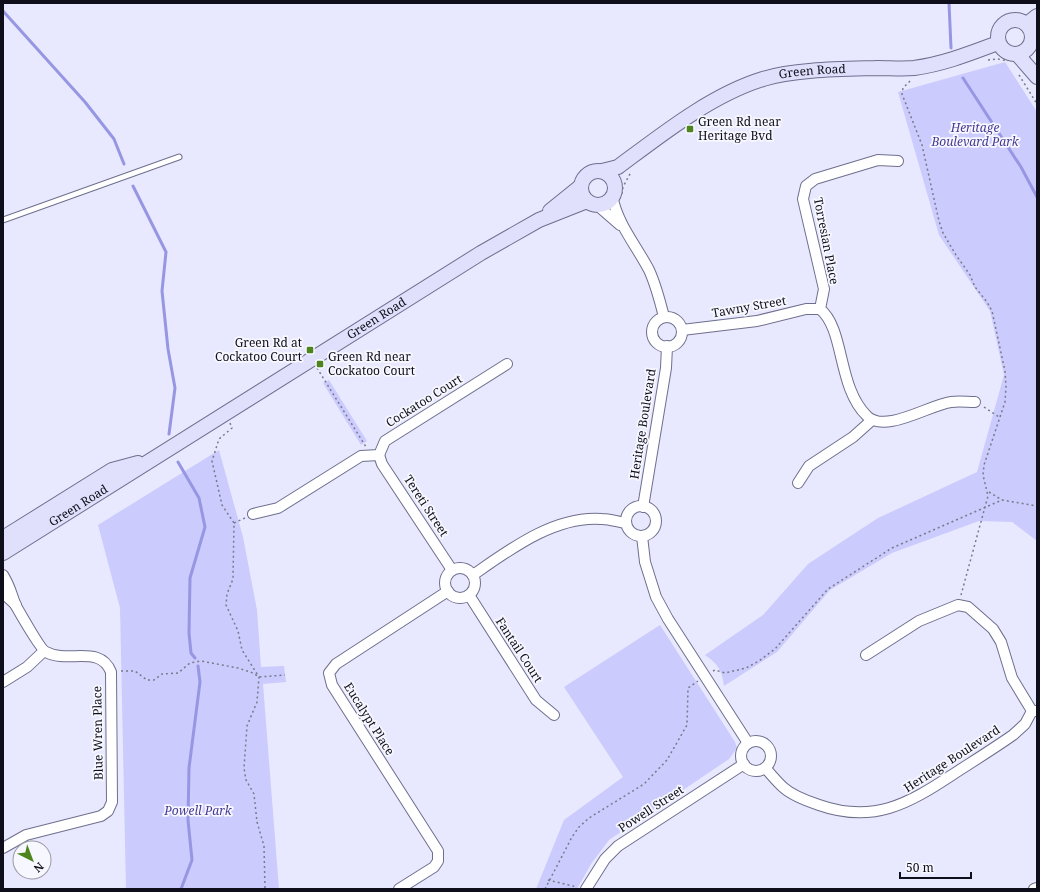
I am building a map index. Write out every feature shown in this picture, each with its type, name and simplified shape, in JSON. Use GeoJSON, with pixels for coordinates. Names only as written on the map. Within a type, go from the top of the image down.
{"type":"FeatureCollection","features":[{"type":"Feature","properties":{"kind":"street"},"geometry":{"type":"LineString","coordinates":[[1013,58],[1026,49],[1034,46],[1032,20],[1016,19],[1005,22],[998,31],[998,43],[1013,58],[1037,76]]}},
{"type":"Feature","properties":{"kind":"street","name":"Green Road"},"geometry":{"type":"LineString","coordinates":[[602,171],[618,167],[709,104],[763,78],[846,69],[912,68],[938,64],[998,43]]}},
{"type":"Feature","properties":{"kind":"street","name":"Green Road"},"geometry":{"type":"LineString","coordinates":[[616,194],[622,173],[642,149]]}},
{"type":"Feature","properties":{"kind":"street","name":"Torresian Place"},"geometry":{"type":"LineString","coordinates":[[820,309],[824,289],[803,199],[806,186],[815,179],[878,160],[898,161]]}},
{"type":"Feature","properties":{"kind":"street"},"geometry":{"type":"LineString","coordinates":[[623,228],[581,192],[581,186],[586,176],[590,172],[602,171],[610,177],[616,194],[615,211],[656,286],[664,317]]}},
{"type":"Feature","properties":{"kind":"street","name":"Green Road"},"geometry":{"type":"LineString","coordinates":[[3,553],[481,253],[539,220],[581,186]]}},
{"type":"Feature","properties":{"kind":"street"},"geometry":{"type":"LineString","coordinates":[[592,203],[606,203],[616,194]]}},
{"type":"Feature","properties":{"kind":"street","name":"Green Road"},"geometry":{"type":"LineString","coordinates":[[539,220],[592,203]]}},
{"type":"Feature","properties":{"kind":"street","name":"Tawny Street"},"geometry":{"type":"LineString","coordinates":[[682,330],[757,321],[806,309],[820,309]]}},
{"type":"Feature","properties":{"kind":"street"},"geometry":{"type":"LineString","coordinates":[[820,309],[827,314],[832,323],[847,384],[864,413],[872,420],[887,422],[950,402],[975,402]]}},
{"type":"Feature","properties":{"kind":"street"},"geometry":{"type":"LineString","coordinates":[[664,317],[674,318],[680,325],[682,330],[676,344],[667,346],[658,343],[653,336],[652,331],[655,322],[664,317]]}},
{"type":"Feature","properties":{"kind":"street","name":"Heritage Boulevard"},"geometry":{"type":"LineString","coordinates":[[643,506],[666,368],[667,346]]}},
{"type":"Feature","properties":{"kind":"street","name":"Cockatoo Court"},"geometry":{"type":"LineString","coordinates":[[379,455],[385,441],[507,364]]}},
{"type":"Feature","properties":{"kind":"street"},"geometry":{"type":"LineString","coordinates":[[798,483],[809,466],[853,437],[872,420]]}},
{"type":"Feature","properties":{"kind":"street"},"geometry":{"type":"LineString","coordinates":[[253,514],[278,508],[361,456],[379,455]]}},
{"type":"Feature","properties":{"kind":"street","name":"Tereti Street"},"geometry":{"type":"LineString","coordinates":[[379,455],[382,464],[452,570]]}},
{"type":"Feature","properties":{"kind":"street","name":"Green Road"},"geometry":{"type":"LineString","coordinates":[[5,535],[112,470],[154,458]]}},
{"type":"Feature","properties":{"kind":"street"},"geometry":{"type":"LineString","coordinates":[[643,506],[648,508],[654,514],[656,523],[651,532],[642,536],[633,534],[626,523],[628,514],[631,510],[643,506]]}},
{"type":"Feature","properties":{"kind":"street"},"geometry":{"type":"LineString","coordinates":[[473,575],[507,552],[549,528],[569,522],[600,518],[626,523]]}},
{"type":"Feature","properties":{"kind":"street"},"geometry":{"type":"LineString","coordinates":[[642,536],[645,562],[656,597],[748,743]]}},
{"type":"Feature","properties":{"kind":"street"},"geometry":{"type":"LineString","coordinates":[[462,568],[473,575],[475,587],[469,595],[460,598],[448,592],[446,587],[446,578],[452,570],[462,568]]}},
{"type":"Feature","properties":{"kind":"street"},"geometry":{"type":"LineString","coordinates":[[3,575],[11,587],[16,605],[44,651],[28,667],[3,682]]}},
{"type":"Feature","properties":{"kind":"street","name":"Eucalypt Place"},"geometry":{"type":"LineString","coordinates":[[399,889],[434,867],[438,861],[438,851],[332,685],[329,673],[336,664],[448,592]]}},
{"type":"Feature","properties":{"kind":"street"},"geometry":{"type":"LineString","coordinates":[[3,593],[16,605]]}},
{"type":"Feature","properties":{"kind":"street","name":"Fantail Court"},"geometry":{"type":"LineString","coordinates":[[469,595],[536,700],[554,715]]}},
{"type":"Feature","properties":{"kind":"street"},"geometry":{"type":"LineString","coordinates":[[866,655],[908,627],[958,605],[968,607],[993,630],[1001,642],[1012,678],[1034,711]]}},
{"type":"Feature","properties":{"kind":"street","name":"Blue Wren Place"},"geometry":{"type":"LineString","coordinates":[[3,848],[26,835],[101,816],[108,810],[112,802],[111,672],[107,663],[99,657],[54,656],[44,651]]}},
{"type":"Feature","properties":{"kind":"street","name":"Heritage Boulevard"},"geometry":{"type":"LineString","coordinates":[[765,768],[784,789],[806,801],[827,808],[850,813],[872,813],[890,809],[924,794],[1013,735],[1025,724],[1034,711]]}},
{"type":"Feature","properties":{"kind":"street"},"geometry":{"type":"LineString","coordinates":[[753,741],[763,742],[770,750],[771,760],[765,768],[751,770],[744,764],[741,756],[742,751],[748,743],[753,741]]}},
{"type":"Feature","properties":{"kind":"street","name":"Powell Street"},"geometry":{"type":"LineString","coordinates":[[583,888],[605,859],[618,846],[744,764]]}},
{"type":"Feature","properties":{"kind":"lane"},"geometry":{"type":"LineString","coordinates":[[3,220],[179,157]]}},
{"type":"Feature","properties":{"kind":"path"},"geometry":{"type":"LineString","coordinates":[[982,62],[1013,58]]}},
{"type":"Feature","properties":{"kind":"path"},"geometry":{"type":"LineString","coordinates":[[1016,71],[1037,104]]}},
{"type":"Feature","properties":{"kind":"path"},"geometry":{"type":"LineString","coordinates":[[902,81],[910,81],[903,88],[902,94],[922,145],[943,233],[970,275],[975,287],[992,311],[1005,371],[1006,387],[1004,402],[984,465],[983,475],[989,492],[958,605]]}},
{"type":"Feature","properties":{"kind":"path"},"geometry":{"type":"LineString","coordinates":[[616,194],[623,187],[634,169]]}},
{"type":"Feature","properties":{"kind":"path"},"geometry":{"type":"LineString","coordinates":[[312,360],[364,442],[367,456]]}},
{"type":"Feature","properties":{"kind":"path"},"geometry":{"type":"LineString","coordinates":[[975,402],[999,417]]}},
{"type":"Feature","properties":{"kind":"path"},"geometry":{"type":"LineString","coordinates":[[226,414],[232,428],[219,439],[213,455],[212,468],[222,504],[234,524],[233,579],[227,594],[226,605],[238,631],[242,650],[259,677],[257,702],[247,726],[244,768],[246,780],[254,794],[257,822],[264,846],[266,889]]}},
{"type":"Feature","properties":{"kind":"path"},"geometry":{"type":"LineString","coordinates":[[989,492],[1002,500],[1037,506]]}},
{"type":"Feature","properties":{"kind":"path"},"geometry":{"type":"LineString","coordinates":[[545,889],[548,880],[579,827],[589,818],[644,784],[666,760],[687,725],[688,688],[715,670],[725,673],[746,668],[759,661],[774,649],[828,588],[892,548],[985,509],[1002,500]]}},
{"type":"Feature","properties":{"kind":"path"},"geometry":{"type":"LineString","coordinates":[[234,524],[253,514]]}},
{"type":"Feature","properties":{"kind":"path"},"geometry":{"type":"LineString","coordinates":[[111,672],[135,671],[147,680],[154,680],[162,674],[178,672],[190,663],[201,661],[238,668],[253,673],[259,677],[285,675]]}},
{"type":"Feature","properties":{"kind":"path"},"geometry":{"type":"LineString","coordinates":[[548,880],[583,888]]}},
{"type":"Feature","properties":{"kind":"green space","name":"Heritage Boulevard Park"},"geometry":{"type":"Polygon","coordinates":[[[1005,62],[1037,112],[1037,541],[1012,522],[979,521],[892,553],[830,590],[777,652],[724,686],[719,668],[705,655],[763,615],[808,564],[878,518],[977,472],[1004,375],[990,311],[939,235],[898,92],[1005,62]]]}},
{"type":"Feature","properties":{"kind":"green space"},"geometry":{"type":"Polygon","coordinates":[[[329,380],[367,441],[361,445],[323,383],[329,380]]]}},
{"type":"Feature","properties":{"kind":"green space","name":"Powell Park"},"geometry":{"type":"Polygon","coordinates":[[[219,450],[243,537],[257,610],[261,667],[284,666],[286,682],[263,684],[279,889],[126,889],[120,608],[98,525],[219,450]]]}},
{"type":"Feature","properties":{"kind":"green space"},"geometry":{"type":"Polygon","coordinates":[[[660,625],[735,742],[737,748],[729,759],[609,840],[591,864],[577,889],[536,889],[564,820],[623,777],[564,687],[660,625]]]}},
{"type":"Feature","properties":{"kind":"waterway"},"geometry":{"type":"LineString","coordinates":[[949,3],[951,48]]}},
{"type":"Feature","properties":{"kind":"waterway"},"geometry":{"type":"LineString","coordinates":[[3,11],[85,102],[114,139],[124,164]]}},
{"type":"Feature","properties":{"kind":"waterway"},"geometry":{"type":"LineString","coordinates":[[963,78],[1021,167],[1037,197]]}},
{"type":"Feature","properties":{"kind":"waterway"},"geometry":{"type":"LineString","coordinates":[[133,186],[166,252],[162,291],[168,349],[175,388],[169,434]]}},
{"type":"Feature","properties":{"kind":"waterway"},"geometry":{"type":"LineString","coordinates":[[178,462],[199,498],[205,527],[190,578],[189,633],[191,653],[195,658]]}},
{"type":"Feature","properties":{"kind":"waterway"},"geometry":{"type":"LineString","coordinates":[[181,889],[192,860],[188,820],[189,768],[200,682],[198,666]]}},
{"type":"Feature","properties":{"kind":"place","name":"Green Rd near Heritage Bvd"},"geometry":{"type":"Point","coordinates":[690,129]}},
{"type":"Feature","properties":{"kind":"place","name":"Green Rd at Cockatoo Court"},"geometry":{"type":"Point","coordinates":[310,350]}},
{"type":"Feature","properties":{"kind":"place","name":"Green Rd near Cockatoo Court"},"geometry":{"type":"Point","coordinates":[320,364]}}]}
